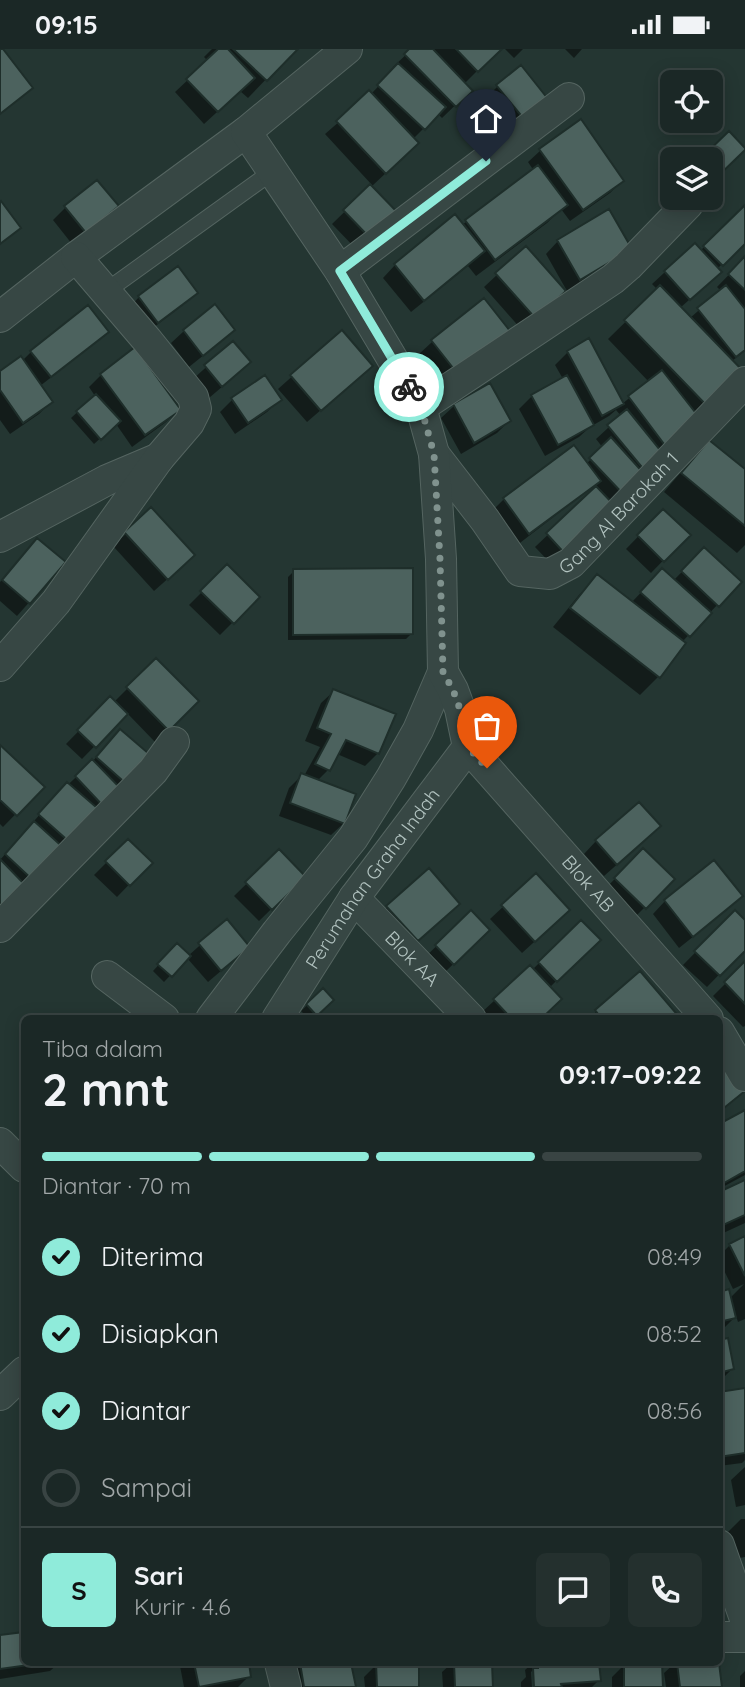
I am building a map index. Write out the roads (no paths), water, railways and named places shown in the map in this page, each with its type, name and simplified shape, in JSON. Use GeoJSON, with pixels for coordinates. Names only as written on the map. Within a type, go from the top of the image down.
{"type":"FeatureCollection","features":[{"type":"Feature","properties":{"kind":"street"},"geometry":{"type":"LineString","coordinates":[[0,317],[76,257],[246,132],[347,49]]}},
{"type":"Feature","properties":{"kind":"street"},"geometry":{"type":"LineString","coordinates":[[340,271],[569,98]]}},
{"type":"Feature","properties":{"kind":"street"},"geometry":{"type":"LineString","coordinates":[[214,1015],[353,838],[418,730],[443,672],[434,454],[421,407],[340,271],[246,132]]}},
{"type":"Feature","properties":{"kind":"street"},"geometry":{"type":"LineString","coordinates":[[421,407],[613,279],[682,210]]}},
{"type":"Feature","properties":{"kind":"street"},"geometry":{"type":"LineString","coordinates":[[0,666],[56,602],[159,458],[189,423],[196,409],[193,397],[76,257]]}},
{"type":"Feature","properties":{"kind":"street","name":"Gang Al Barokah 1"},"geometry":{"type":"LineString","coordinates":[[434,454],[520,571],[550,574],[571,563],[745,382]]}},
{"type":"Feature","properties":{"kind":"street"},"geometry":{"type":"LineString","coordinates":[[0,537],[107,480],[159,458]]}},
{"type":"Feature","properties":{"kind":"street"},"geometry":{"type":"LineString","coordinates":[[443,672],[460,709],[468,747]]}},
{"type":"Feature","properties":{"kind":"street"},"geometry":{"type":"LineString","coordinates":[[0,927],[153,771],[174,743]]}},
{"type":"Feature","properties":{"kind":"street","name":"Perumahan Graha Indah"},"geometry":{"type":"LineString","coordinates":[[280,1015],[354,898],[468,747]]}},
{"type":"Feature","properties":{"kind":"street","name":"Blok AB"},"geometry":{"type":"LineString","coordinates":[[468,747],[704,1015]]}},
{"type":"Feature","properties":{"kind":"street","name":"Blok AA"},"geometry":{"type":"LineString","coordinates":[[354,898],[467,1015]]}},
{"type":"Feature","properties":{"kind":"street"},"geometry":{"type":"LineString","coordinates":[[107,976],[159,1015]]}},
{"type":"Feature","properties":{"kind":"street"},"geometry":{"type":"LineString","coordinates":[[723,1039],[745,1076]]}},
{"type":"Feature","properties":{"kind":"street"},"geometry":{"type":"LineString","coordinates":[[0,1143],[21,1164]]}},
{"type":"Feature","properties":{"kind":"street"},"geometry":{"type":"LineString","coordinates":[[0,1395],[21,1375]]}},
{"type":"Feature","properties":{"kind":"street"},"geometry":{"type":"LineString","coordinates":[[723,1556],[745,1619]]}},
{"type":"Feature","properties":{"kind":"street"},"geometry":{"type":"LineString","coordinates":[[723,1637],[745,1637]]}},
{"type":"Feature","properties":{"kind":"street"},"geometry":{"type":"LineString","coordinates":[[281,1666],[286,1687]]}},
{"type":"Feature","properties":{"kind":"lane"},"geometry":{"type":"LineString","coordinates":[[105,292],[273,171]]}}]}
